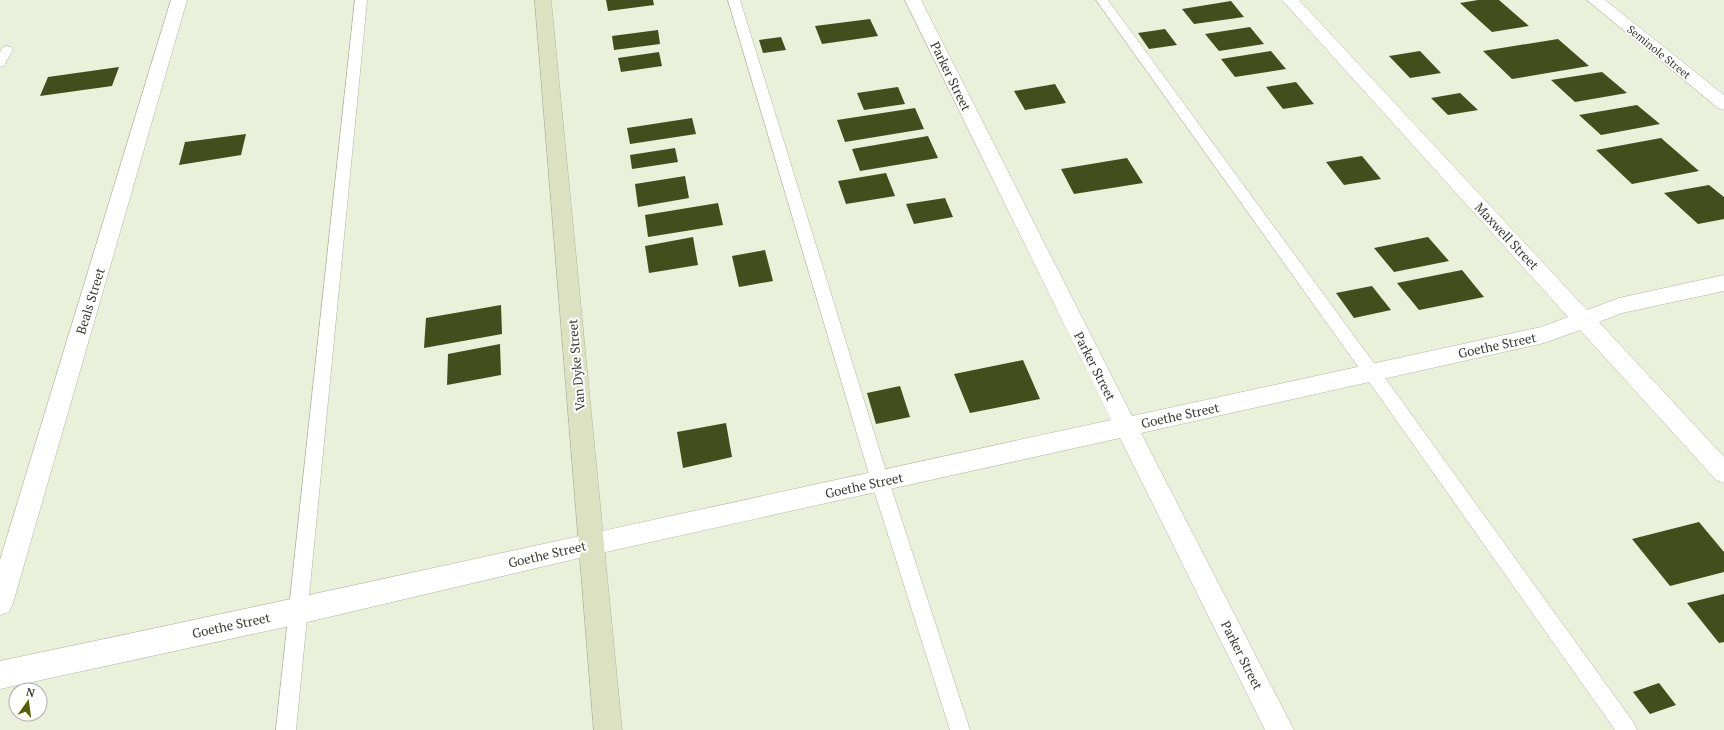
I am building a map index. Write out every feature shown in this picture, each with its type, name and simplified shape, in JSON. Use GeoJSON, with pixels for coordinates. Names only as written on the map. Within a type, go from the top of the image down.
{"type":"FeatureCollection","features":[{"type":"Feature","properties":{"kind":"main road","name":"Van Dyke Street"},"geometry":{"type":"LineString","coordinates":[[543,0],[608,730]]}},
{"type":"Feature","properties":{"kind":"street","name":"Beals Street"},"geometry":{"type":"LineString","coordinates":[[0,603],[179,0]]}},
{"type":"Feature","properties":{"kind":"street","name":"Parker Street"},"geometry":{"type":"LineString","coordinates":[[913,0],[1126,427],[1280,730]]}},
{"type":"Feature","properties":{"kind":"street","name":"Maxwell Street"},"geometry":{"type":"LineString","coordinates":[[1290,0],[1724,473]]}},
{"type":"Feature","properties":{"kind":"street","name":"Seminole Street"},"geometry":{"type":"LineString","coordinates":[[1594,0],[1724,104]]}},
{"type":"Feature","properties":{"kind":"street","name":"Goethe Street"},"geometry":{"type":"LineString","coordinates":[[0,675],[299,611],[592,544],[1544,335],[1623,305],[1724,283]]}},
{"type":"Feature","properties":{"kind":"lane"},"geometry":{"type":"LineString","coordinates":[[286,730],[361,0]]}},
{"type":"Feature","properties":{"kind":"lane"},"geometry":{"type":"LineString","coordinates":[[734,0],[880,481],[960,730]]}},
{"type":"Feature","properties":{"kind":"lane"},"geometry":{"type":"LineString","coordinates":[[1102,0],[1373,373],[1627,730]]}},
{"type":"Feature","properties":{"kind":"lane"},"geometry":{"type":"LineString","coordinates":[[0,63],[7,50]]}},
{"type":"Feature","properties":{"kind":"building"},"geometry":{"type":"Polygon","coordinates":[[[606,0],[653,0],[654,5],[608,11],[606,0]]]}},
{"type":"Feature","properties":{"kind":"building"},"geometry":{"type":"Polygon","coordinates":[[[1478,0],[1499,0],[1529,26],[1492,32],[1460,3],[1478,0]]]}},
{"type":"Feature","properties":{"kind":"building"},"geometry":{"type":"Polygon","coordinates":[[[1231,1],[1244,17],[1194,24],[1182,9],[1231,1]]]}},
{"type":"Feature","properties":{"kind":"building"},"geometry":{"type":"Polygon","coordinates":[[[870,19],[878,36],[822,44],[815,26],[870,19]]]}},
{"type":"Feature","properties":{"kind":"building"},"geometry":{"type":"Polygon","coordinates":[[[1250,27],[1264,44],[1219,51],[1205,34],[1250,27]]]}},
{"type":"Feature","properties":{"kind":"building"},"geometry":{"type":"Polygon","coordinates":[[[1165,29],[1177,45],[1149,49],[1138,33],[1165,29]]]}},
{"type":"Feature","properties":{"kind":"building"},"geometry":{"type":"Polygon","coordinates":[[[658,30],[660,44],[614,50],[612,36],[658,30]]]}},
{"type":"Feature","properties":{"kind":"building"},"geometry":{"type":"Polygon","coordinates":[[[781,37],[786,50],[763,53],[759,40],[781,37]]]}},
{"type":"Feature","properties":{"kind":"building"},"geometry":{"type":"Polygon","coordinates":[[[1558,39],[1589,66],[1512,79],[1483,51],[1558,39]]]}},
{"type":"Feature","properties":{"kind":"building"},"geometry":{"type":"Polygon","coordinates":[[[1271,51],[1286,69],[1235,77],[1221,59],[1271,51]]]}},
{"type":"Feature","properties":{"kind":"building"},"geometry":{"type":"Polygon","coordinates":[[[1420,51],[1441,73],[1410,78],[1389,56],[1420,51]]]}},
{"type":"Feature","properties":{"kind":"building"},"geometry":{"type":"Polygon","coordinates":[[[659,52],[662,66],[621,72],[618,58],[659,52]]]}},
{"type":"Feature","properties":{"kind":"building"},"geometry":{"type":"Polygon","coordinates":[[[119,67],[112,86],[40,96],[48,77],[119,67]]]}},
{"type":"Feature","properties":{"kind":"building"},"geometry":{"type":"Polygon","coordinates":[[[1602,72],[1627,93],[1575,102],[1551,80],[1602,72]]]}},
{"type":"Feature","properties":{"kind":"building"},"geometry":{"type":"Polygon","coordinates":[[[1296,82],[1314,104],[1283,109],[1266,87],[1296,82]]]}},
{"type":"Feature","properties":{"kind":"building"},"geometry":{"type":"Polygon","coordinates":[[[1055,84],[1066,103],[1025,110],[1014,91],[1055,84]]]}},
{"type":"Feature","properties":{"kind":"building"},"geometry":{"type":"Polygon","coordinates":[[[898,87],[905,104],[864,110],[857,93],[898,87]]]}},
{"type":"Feature","properties":{"kind":"building"},"geometry":{"type":"Polygon","coordinates":[[[1460,93],[1478,110],[1448,115],[1431,98],[1460,93]]]}},
{"type":"Feature","properties":{"kind":"building"},"geometry":{"type":"Polygon","coordinates":[[[1637,105],[1660,124],[1601,135],[1579,115],[1637,105]]]}},
{"type":"Feature","properties":{"kind":"building"},"geometry":{"type":"Polygon","coordinates":[[[915,108],[924,129],[845,142],[837,120],[915,108]]]}},
{"type":"Feature","properties":{"kind":"building"},"geometry":{"type":"Polygon","coordinates":[[[692,118],[696,134],[630,144],[627,128],[692,118]]]}},
{"type":"Feature","properties":{"kind":"building"},"geometry":{"type":"Polygon","coordinates":[[[246,134],[241,155],[179,165],[185,142],[246,134]]]}},
{"type":"Feature","properties":{"kind":"building"},"geometry":{"type":"Polygon","coordinates":[[[928,136],[938,158],[860,171],[852,149],[928,136]]]}},
{"type":"Feature","properties":{"kind":"building"},"geometry":{"type":"Polygon","coordinates":[[[1661,138],[1699,171],[1632,184],[1596,150],[1661,138]]]}},
{"type":"Feature","properties":{"kind":"building"},"geometry":{"type":"Polygon","coordinates":[[[675,148],[678,162],[632,169],[630,155],[675,148]]]}},
{"type":"Feature","properties":{"kind":"building"},"geometry":{"type":"Polygon","coordinates":[[[1362,156],[1381,179],[1344,185],[1326,162],[1362,156]]]}},
{"type":"Feature","properties":{"kind":"building"},"geometry":{"type":"Polygon","coordinates":[[[1127,158],[1143,183],[1074,194],[1061,169],[1127,158]]]}},
{"type":"Feature","properties":{"kind":"building"},"geometry":{"type":"Polygon","coordinates":[[[886,173],[895,196],[846,204],[838,181],[886,173]]]}},
{"type":"Feature","properties":{"kind":"building"},"geometry":{"type":"Polygon","coordinates":[[[685,176],[689,198],[638,207],[635,184],[685,176]]]}},
{"type":"Feature","properties":{"kind":"building"},"geometry":{"type":"Polygon","coordinates":[[[1709,185],[1724,197],[1724,219],[1698,224],[1664,193],[1709,185]]]}},
{"type":"Feature","properties":{"kind":"building"},"geometry":{"type":"Polygon","coordinates":[[[945,198],[953,217],[914,224],[906,204],[945,198]]]}},
{"type":"Feature","properties":{"kind":"building"},"geometry":{"type":"Polygon","coordinates":[[[718,203],[723,225],[648,237],[645,215],[718,203]]]}},
{"type":"Feature","properties":{"kind":"building"},"geometry":{"type":"Polygon","coordinates":[[[693,237],[698,265],[649,273],[645,246],[693,237]]]}},
{"type":"Feature","properties":{"kind":"building"},"geometry":{"type":"Polygon","coordinates":[[[1428,237],[1449,261],[1394,272],[1374,248],[1428,237]]]}},
{"type":"Feature","properties":{"kind":"building"},"geometry":{"type":"Polygon","coordinates":[[[765,250],[773,281],[739,287],[732,256],[765,250]]]}},
{"type":"Feature","properties":{"kind":"building"},"geometry":{"type":"Polygon","coordinates":[[[1462,270],[1484,297],[1419,310],[1397,283],[1462,270]]]}},
{"type":"Feature","properties":{"kind":"building"},"geometry":{"type":"Polygon","coordinates":[[[1372,286],[1391,310],[1354,318],[1336,293],[1372,286]]]}},
{"type":"Feature","properties":{"kind":"building"},"geometry":{"type":"Polygon","coordinates":[[[501,305],[502,334],[424,348],[426,318],[501,305]]]}},
{"type":"Feature","properties":{"kind":"building"},"geometry":{"type":"Polygon","coordinates":[[[500,344],[501,375],[447,385],[448,354],[500,344]]]}},
{"type":"Feature","properties":{"kind":"building"},"geometry":{"type":"Polygon","coordinates":[[[1023,360],[1040,399],[970,413],[954,374],[1023,360]]]}},
{"type":"Feature","properties":{"kind":"building"},"geometry":{"type":"Polygon","coordinates":[[[900,386],[910,417],[876,424],[867,393],[900,386]]]}},
{"type":"Feature","properties":{"kind":"building"},"geometry":{"type":"Polygon","coordinates":[[[726,423],[732,457],[683,468],[677,432],[726,423]]]}},
{"type":"Feature","properties":{"kind":"building"},"geometry":{"type":"Polygon","coordinates":[[[1699,522],[1724,552],[1724,572],[1670,586],[1632,539],[1699,522]]]}},
{"type":"Feature","properties":{"kind":"building"},"geometry":{"type":"Polygon","coordinates":[[[1724,594],[1724,642],[1719,643],[1687,603],[1724,594]]]}},
{"type":"Feature","properties":{"kind":"building"},"geometry":{"type":"Polygon","coordinates":[[[1659,683],[1676,705],[1650,714],[1633,692],[1659,683]]]}}]}
